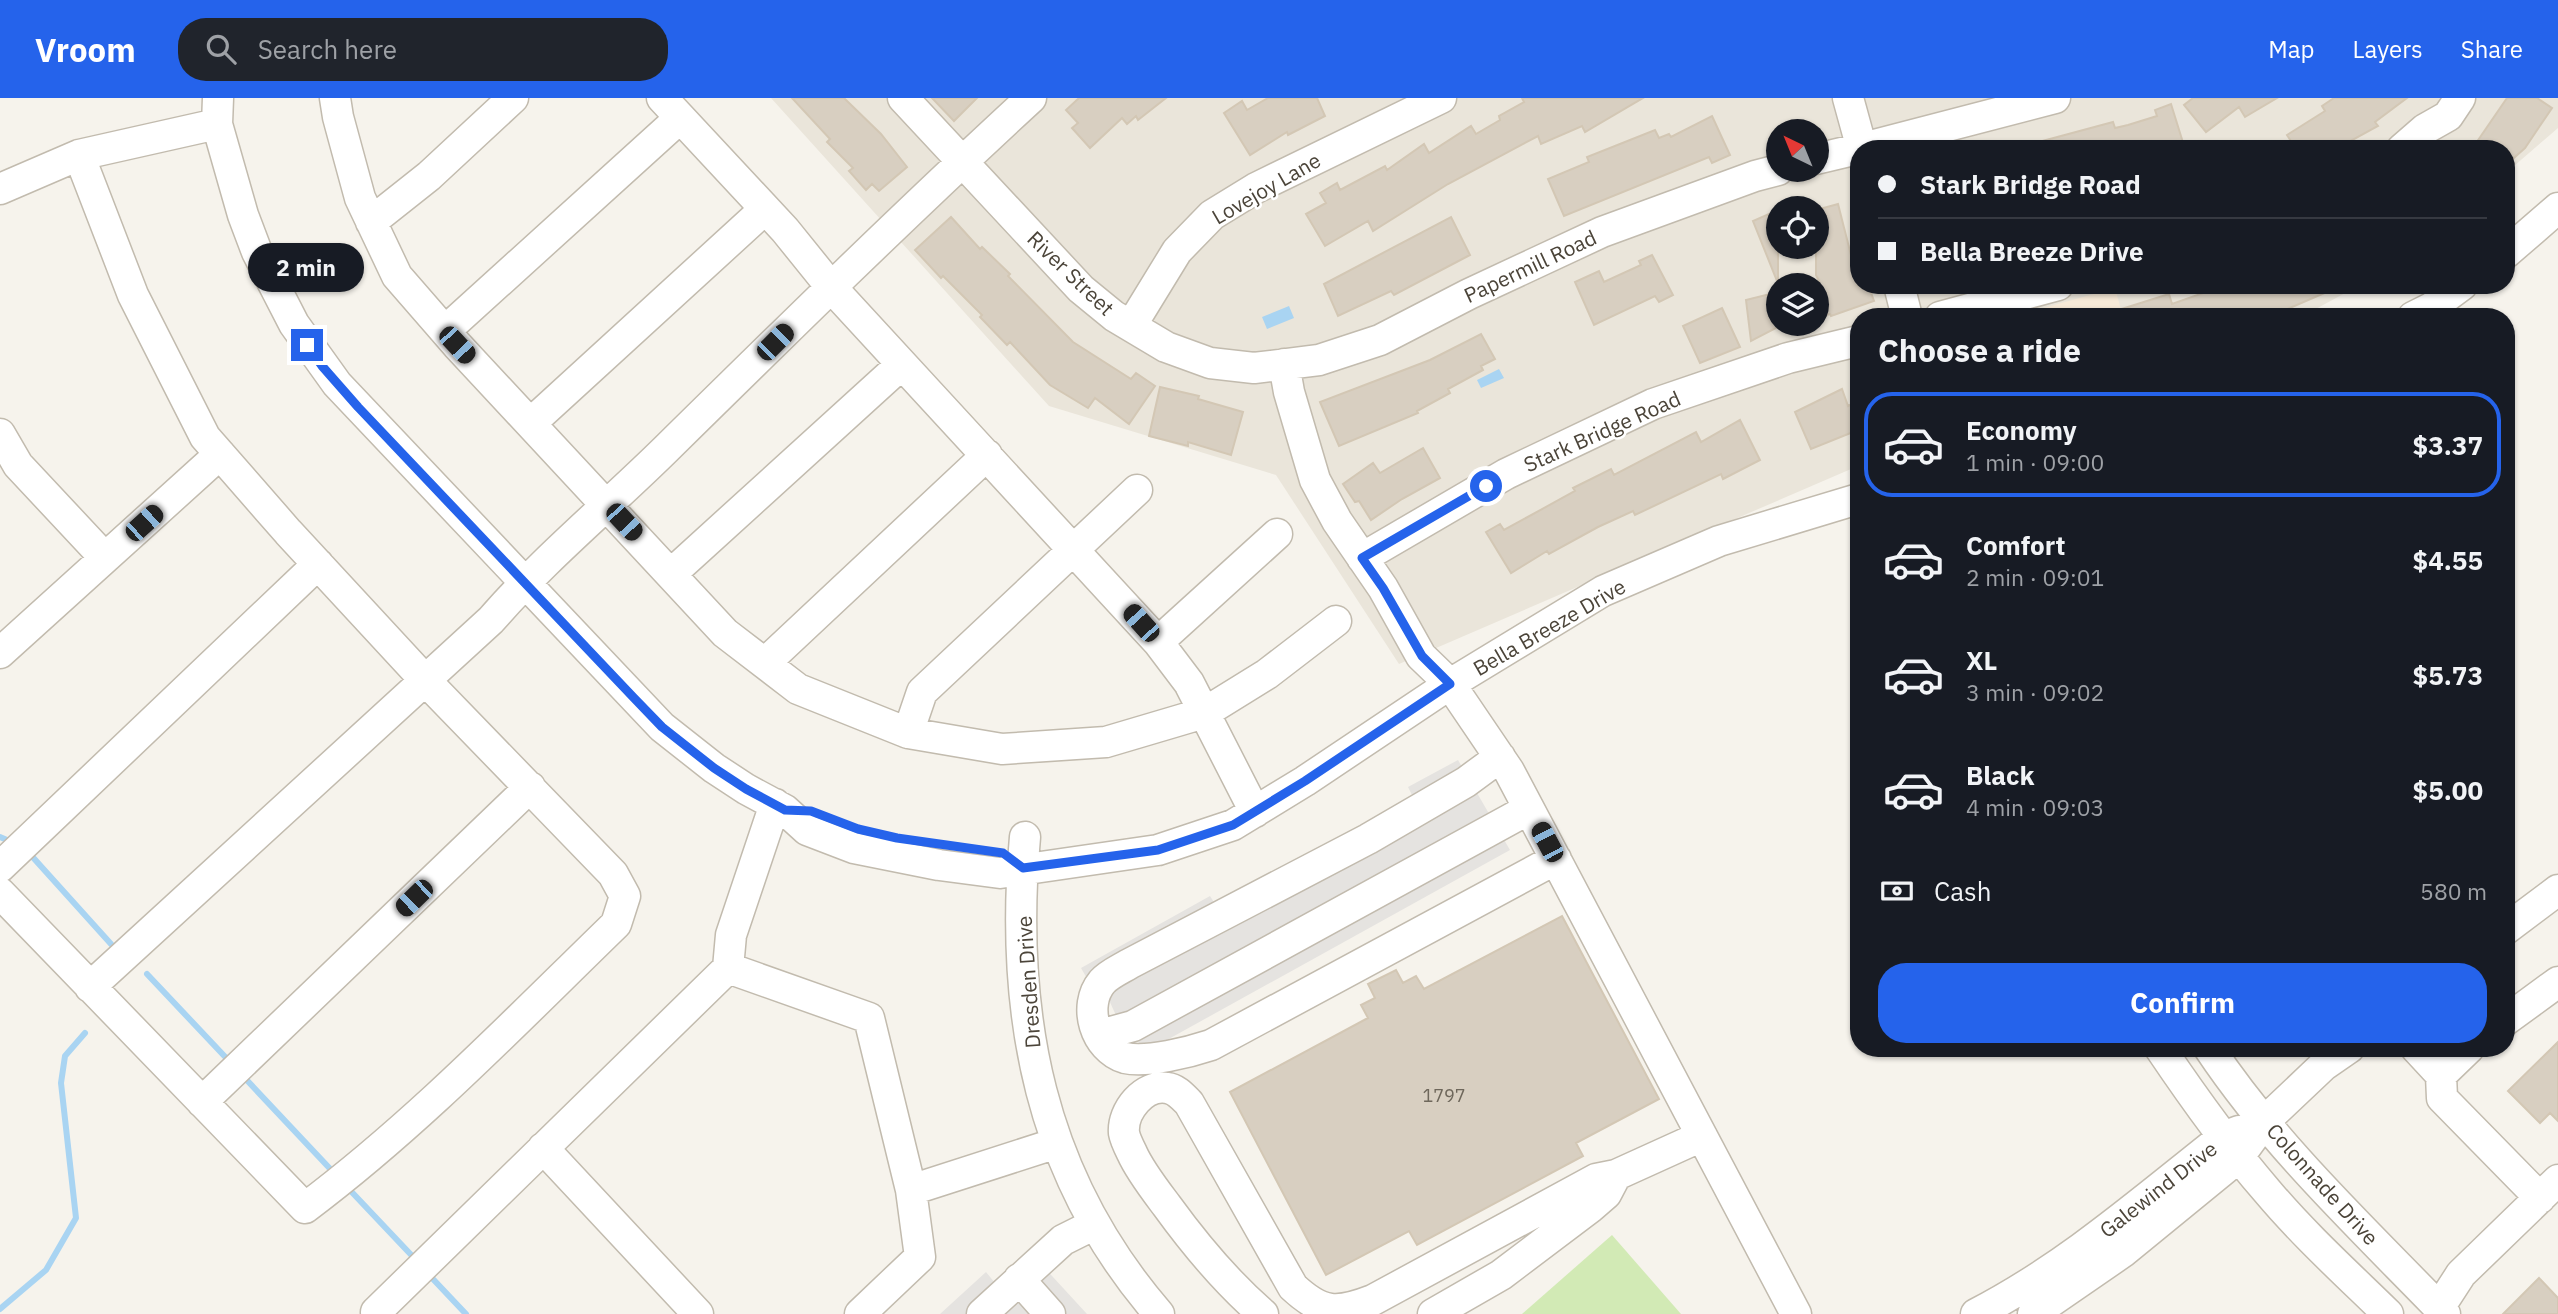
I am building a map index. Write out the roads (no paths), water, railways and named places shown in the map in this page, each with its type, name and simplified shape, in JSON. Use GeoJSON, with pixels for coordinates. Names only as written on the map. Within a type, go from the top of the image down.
{"type":"FeatureCollection","features":[{"type":"Feature","properties":{"kind":"street"},"geometry":{"type":"LineString","coordinates":[[335,98],[360,198],[397,276],[725,634],[798,688],[908,733],[1002,749],[1106,742],[1204,713],[1267,674],[1336,621]]}},
{"type":"Feature","properties":{"kind":"street"},"geometry":{"type":"LineString","coordinates":[[371,222],[429,177],[513,98]]}},
{"type":"Feature","properties":{"kind":"street","name":"River Street"},"geometry":{"type":"LineString","coordinates":[[903,98],[1081,289],[1114,316],[1166,347],[1210,363],[1254,368],[1284,364]]}},
{"type":"Feature","properties":{"kind":"street"},"geometry":{"type":"LineString","coordinates":[[90,987],[491,620],[525,581],[608,505],[831,287],[1031,98]]}},
{"type":"Feature","properties":{"kind":"street","name":"Lovejoy Lane"},"geometry":{"type":"LineString","coordinates":[[1131,326],[1177,251],[1212,215],[1256,188],[1441,98]]}},
{"type":"Feature","properties":{"kind":"street"},"geometry":{"type":"LineString","coordinates":[[1848,98],[1858,140]]}},
{"type":"Feature","properties":{"kind":"street"},"geometry":{"type":"LineString","coordinates":[[1894,140],[2055,98]]}},
{"type":"Feature","properties":{"kind":"street"},"geometry":{"type":"LineString","coordinates":[[2412,140],[2448,116],[2460,98]]}},
{"type":"Feature","properties":{"kind":"street"},"geometry":{"type":"LineString","coordinates":[[445,331],[671,108],[765,209],[831,287],[1158,642],[1189,683],[1255,812]]}},
{"type":"Feature","properties":{"kind":"street"},"geometry":{"type":"LineString","coordinates":[[0,189],[79,155],[218,111],[243,215],[257,252],[276,291],[322,366],[662,727],[714,768],[780,807],[811,811],[858,829],[897,838],[1003,853],[1023,868]]}},
{"type":"Feature","properties":{"kind":"street"},"geometry":{"type":"LineString","coordinates":[[1829,156],[1850,151]]}},
{"type":"Feature","properties":{"kind":"street"},"geometry":{"type":"LineString","coordinates":[[0,892],[305,1208],[355,1171],[464,1071],[616,924],[625,895],[613,874],[424,679],[205,437],[132,295],[79,155]]}},
{"type":"Feature","properties":{"kind":"street","name":"Papermill Road"},"geometry":{"type":"LineString","coordinates":[[1284,364],[1319,359],[1380,340],[1602,232],[1766,173]]}},
{"type":"Feature","properties":{"kind":"street"},"geometry":{"type":"LineString","coordinates":[[2515,245],[2558,208]]}},
{"type":"Feature","properties":{"kind":"street"},"geometry":{"type":"LineString","coordinates":[[531,424],[765,209]]}},
{"type":"Feature","properties":{"kind":"street"},"geometry":{"type":"LineString","coordinates":[[1973,308],[2025,294]]}},
{"type":"Feature","properties":{"kind":"street"},"geometry":{"type":"LineString","coordinates":[[2431,308],[2450,294]]}},
{"type":"Feature","properties":{"kind":"street","name":"Stark Bridge Road"},"geometry":{"type":"LineString","coordinates":[[1362,558],[1506,474],[1653,404],[1788,358],[1850,343]]}},
{"type":"Feature","properties":{"kind":"street"},"geometry":{"type":"LineString","coordinates":[[671,574],[902,364]]}},
{"type":"Feature","properties":{"kind":"street"},"geometry":{"type":"LineString","coordinates":[[1284,364],[1289,391],[1315,480],[1337,521],[1383,588],[1422,656],[1450,684],[1500,757],[1796,1314]]}},
{"type":"Feature","properties":{"kind":"street"},"geometry":{"type":"LineString","coordinates":[[0,434],[18,464],[106,558]]}},
{"type":"Feature","properties":{"kind":"street"},"geometry":{"type":"LineString","coordinates":[[0,653],[220,454]]}},
{"type":"Feature","properties":{"kind":"street"},"geometry":{"type":"LineString","coordinates":[[765,663],[987,455]]}},
{"type":"Feature","properties":{"kind":"street"},"geometry":{"type":"LineString","coordinates":[[908,733],[922,692],[1138,491]]}},
{"type":"Feature","properties":{"kind":"street","name":"Bella Breeze Drive"},"geometry":{"type":"LineString","coordinates":[[1023,868],[1158,850],[1233,825],[1305,781],[1450,684],[1603,591],[1719,541],[1850,501]]}},
{"type":"Feature","properties":{"kind":"street"},"geometry":{"type":"LineString","coordinates":[[1158,642],[1277,534]]}},
{"type":"Feature","properties":{"kind":"street"},"geometry":{"type":"LineString","coordinates":[[0,867],[318,564]]}},
{"type":"Feature","properties":{"kind":"street"},"geometry":{"type":"LineString","coordinates":[[1500,757],[1466,782],[1368,839],[1129,964],[1104,980],[1091,1005],[1094,1024],[1100,1035],[1115,1054],[1128,1059],[1169,1056],[1211,1045],[1556,859]]}},
{"type":"Feature","properties":{"kind":"street"},"geometry":{"type":"LineString","coordinates":[[202,1102],[530,787]]}},
{"type":"Feature","properties":{"kind":"street"},"geometry":{"type":"LineString","coordinates":[[378,1314],[376,1312],[728,968],[731,935],[780,807]]}},
{"type":"Feature","properties":{"kind":"street"},"geometry":{"type":"LineString","coordinates":[[1100,1035],[1133,1026],[1530,809]]}},
{"type":"Feature","properties":{"kind":"street","name":"Dresden Drive"},"geometry":{"type":"LineString","coordinates":[[1026,837],[1023,868],[1025,991],[1032,1051],[1057,1143],[1095,1224],[1118,1263],[1160,1314]]}},
{"type":"Feature","properties":{"kind":"street"},"geometry":{"type":"LineString","coordinates":[[2515,922],[2558,890]]}},
{"type":"Feature","properties":{"kind":"street"},"geometry":{"type":"LineString","coordinates":[[728,968],[869,1018],[911,1190],[920,1258],[860,1314]]}},
{"type":"Feature","properties":{"kind":"street"},"geometry":{"type":"LineString","coordinates":[[2515,1013],[2558,982]]}},
{"type":"Feature","properties":{"kind":"street","name":"Colonnade Drive"},"geometry":{"type":"LineString","coordinates":[[2166,1057],[2231,1147],[2320,1248],[2388,1314]]}},
{"type":"Feature","properties":{"kind":"street","name":"Colonnade Drive"},"geometry":{"type":"LineString","coordinates":[[2216,1057],[2313,1177],[2442,1311]]}},
{"type":"Feature","properties":{"kind":"street"},"geometry":{"type":"LineString","coordinates":[[2265,1121],[2336,1057]]}},
{"type":"Feature","properties":{"kind":"street"},"geometry":{"type":"LineString","coordinates":[[2424,1057],[2441,1075],[2442,1098],[2549,1189],[2461,1274],[2442,1311]]}},
{"type":"Feature","properties":{"kind":"street"},"geometry":{"type":"LineString","coordinates":[[2441,1075],[2460,1057]]}},
{"type":"Feature","properties":{"kind":"street"},"geometry":{"type":"LineString","coordinates":[[1263,1314],[1198,1248],[1132,1155],[1124,1133],[1125,1120],[1143,1094],[1166,1087],[1177,1091],[1189,1102],[1293,1287],[1304,1299],[1318,1308],[1335,1312],[1347,1311],[1373,1300],[1596,1179],[1616,1175],[1702,1136]]}},
{"type":"Feature","properties":{"kind":"street","name":"Galewind Drive"},"geometry":{"type":"LineString","coordinates":[[1976,1314],[2012,1296],[2067,1260],[2265,1121]]}},
{"type":"Feature","properties":{"kind":"street"},"geometry":{"type":"LineString","coordinates":[[911,1190],[1057,1143]]}},
{"type":"Feature","properties":{"kind":"street","name":"Galewind Drive"},"geometry":{"type":"LineString","coordinates":[[2033,1314],[2123,1252],[2231,1147]]}},
{"type":"Feature","properties":{"kind":"street"},"geometry":{"type":"LineString","coordinates":[[543,1148],[698,1314]]}},
{"type":"Feature","properties":{"kind":"street"},"geometry":{"type":"LineString","coordinates":[[1433,1314],[1501,1275],[1591,1208],[1606,1194],[1616,1175]]}},
{"type":"Feature","properties":{"kind":"street"},"geometry":{"type":"LineString","coordinates":[[982,1314],[1063,1240],[1095,1224]]}},
{"type":"Feature","properties":{"kind":"street"},"geometry":{"type":"LineString","coordinates":[[1019,1279],[1050,1314]]}},
{"type":"Feature","properties":{"kind":"water"},"geometry":{"type":"Polygon","coordinates":[[[1289,306],[1294,318],[1267,329],[1262,317],[1289,306]]]}},
{"type":"Feature","properties":{"kind":"water"},"geometry":{"type":"Polygon","coordinates":[[[1499,369],[1504,378],[1481,388],[1477,380],[1499,369]]]}},
{"type":"Feature","properties":{"kind":"waterway"},"geometry":{"type":"LineString","coordinates":[[0,837],[14,843]]}},
{"type":"Feature","properties":{"kind":"waterway"},"geometry":{"type":"LineString","coordinates":[[29,853],[111,944]]}},
{"type":"Feature","properties":{"kind":"waterway"},"geometry":{"type":"LineString","coordinates":[[147,974],[230,1062]]}},
{"type":"Feature","properties":{"kind":"waterway"},"geometry":{"type":"LineString","coordinates":[[0,1309],[46,1270],[76,1218],[61,1083],[65,1056],[85,1033]]}},
{"type":"Feature","properties":{"kind":"waterway"},"geometry":{"type":"LineString","coordinates":[[242,1075],[335,1174]]}},
{"type":"Feature","properties":{"kind":"waterway"},"geometry":{"type":"LineString","coordinates":[[347,1187],[416,1260]]}},
{"type":"Feature","properties":{"kind":"waterway"},"geometry":{"type":"LineString","coordinates":[[432,1278],[466,1314]]}}]}
